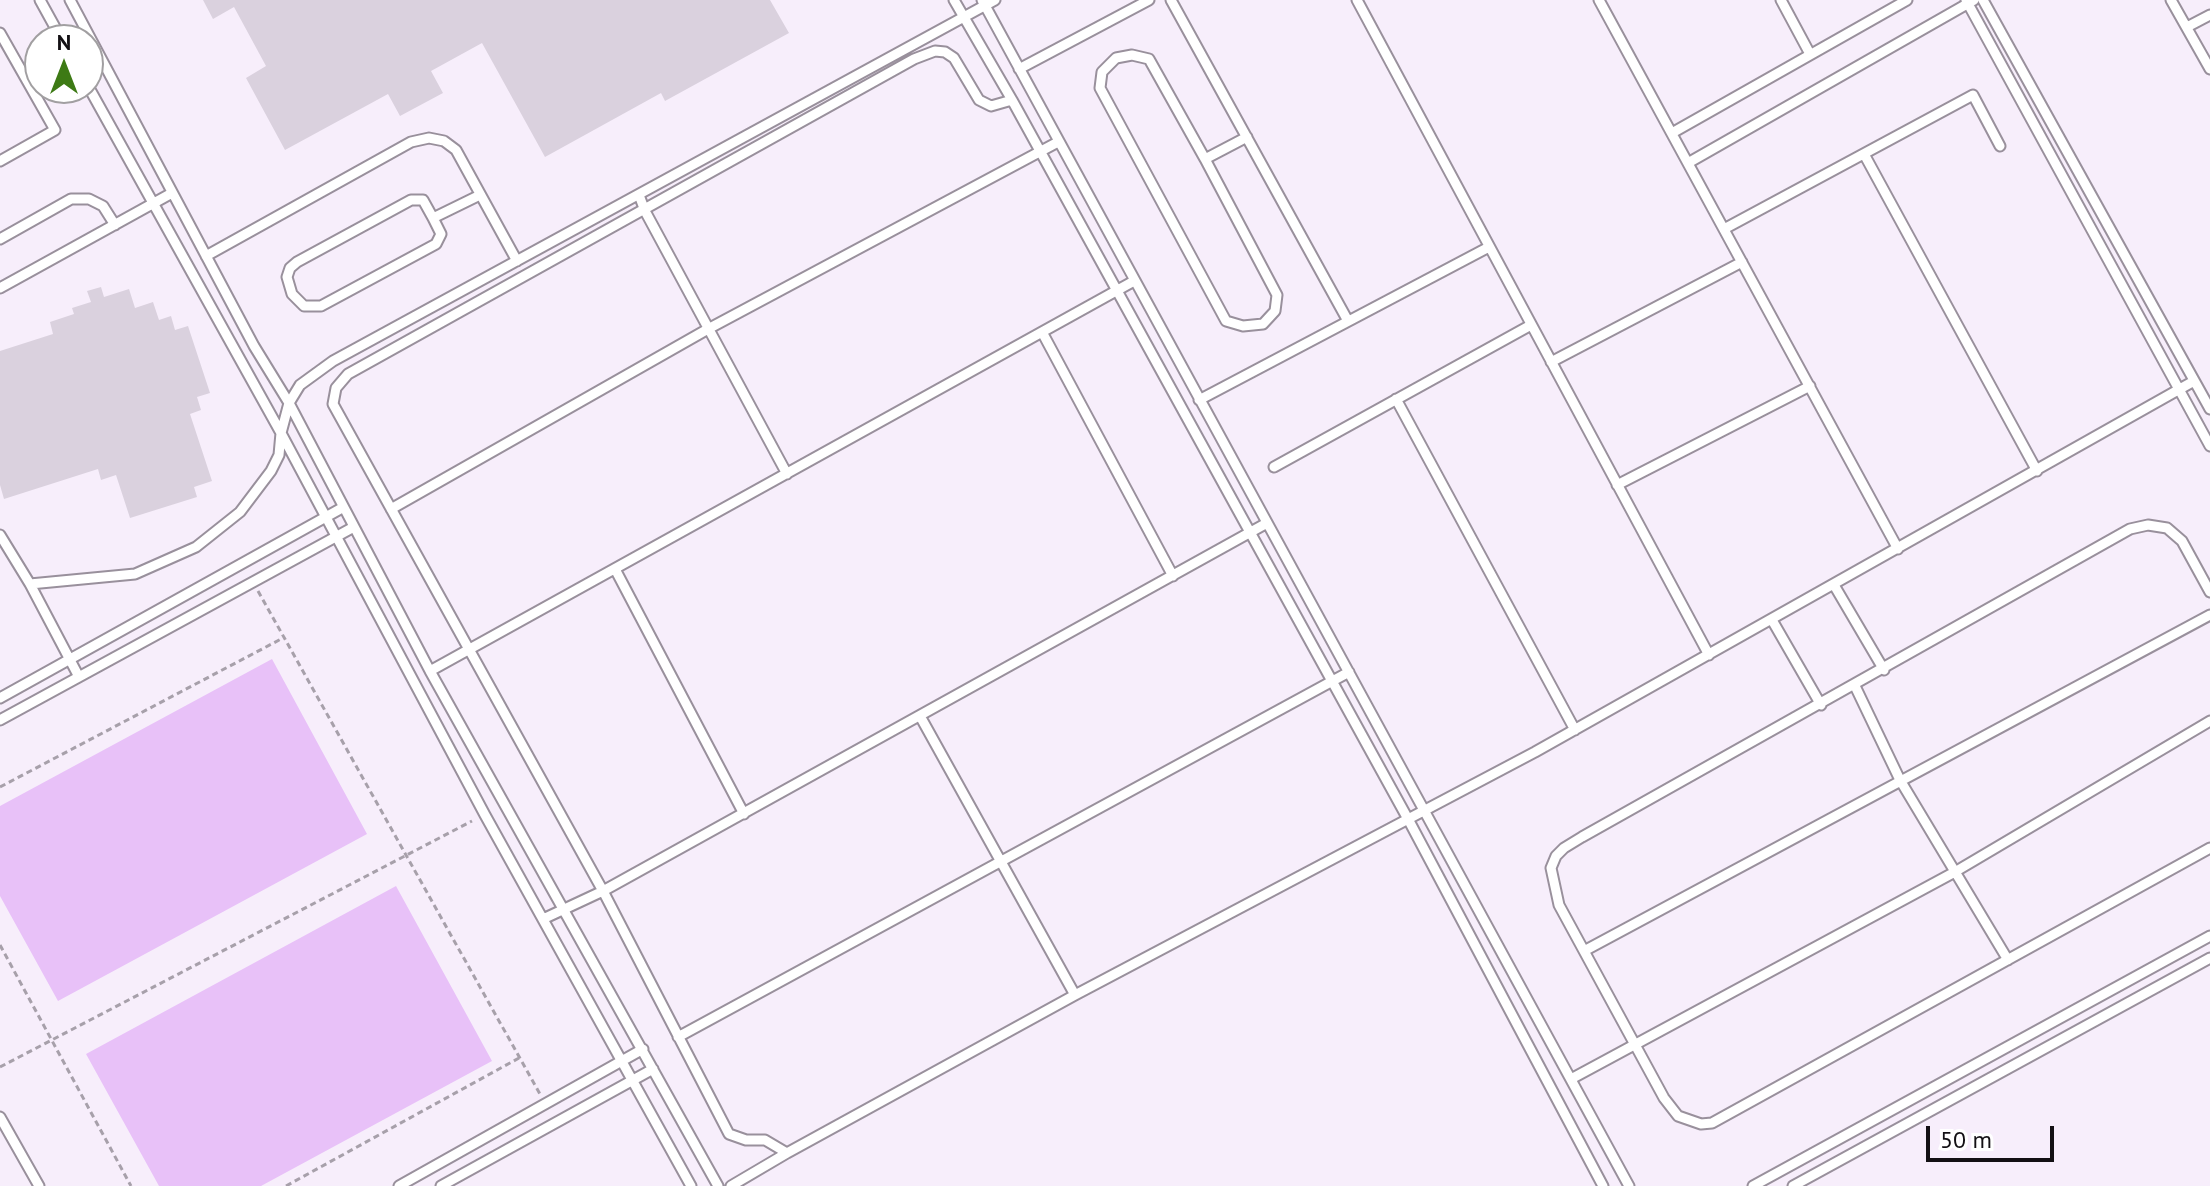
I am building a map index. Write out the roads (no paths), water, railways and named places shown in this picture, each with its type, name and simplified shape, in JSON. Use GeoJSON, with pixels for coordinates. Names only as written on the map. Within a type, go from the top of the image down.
{"type":"FeatureCollection","features":[{"type":"Feature","properties":{"kind":"lane"},"geometry":{"type":"LineString","coordinates":[[40,0],[53,24]]}},
{"type":"Feature","properties":{"kind":"lane"},"geometry":{"type":"LineString","coordinates":[[70,0],[254,346],[289,403],[352,528],[430,671],[718,1186]]}},
{"type":"Feature","properties":{"kind":"lane"},"geometry":{"type":"LineString","coordinates":[[954,0],[1040,150],[1408,819],[1603,1186]]}},
{"type":"Feature","properties":{"kind":"lane"},"geometry":{"type":"LineString","coordinates":[[30,584],[135,574],[196,547],[240,512],[271,471],[279,455],[289,403],[300,385],[333,361],[964,17],[984,3],[995,0]]}},
{"type":"Feature","properties":{"kind":"lane"},"geometry":{"type":"LineString","coordinates":[[1019,69],[1149,0]]}},
{"type":"Feature","properties":{"kind":"lane"},"geometry":{"type":"LineString","coordinates":[[1171,0],[1348,321]]}},
{"type":"Feature","properties":{"kind":"lane"},"geometry":{"type":"LineString","coordinates":[[1357,0],[1709,655]]}},
{"type":"Feature","properties":{"kind":"lane"},"geometry":{"type":"LineString","coordinates":[[1599,0],[1898,549]]}},
{"type":"Feature","properties":{"kind":"lane"},"geometry":{"type":"LineString","coordinates":[[1781,0],[1810,54]]}},
{"type":"Feature","properties":{"kind":"lane"},"geometry":{"type":"LineString","coordinates":[[1672,133],[1907,0]]}},
{"type":"Feature","properties":{"kind":"lane"},"geometry":{"type":"LineString","coordinates":[[1983,0],[2210,409]]}},
{"type":"Feature","properties":{"kind":"lane"},"geometry":{"type":"LineString","coordinates":[[2171,0],[2210,69]]}},
{"type":"Feature","properties":{"kind":"lane"},"geometry":{"type":"LineString","coordinates":[[1688,163],[1969,1],[2210,446]]}},
{"type":"Feature","properties":{"kind":"lane"},"geometry":{"type":"LineString","coordinates":[[984,3],[1629,1186]]}},
{"type":"Feature","properties":{"kind":"lane"},"geometry":{"type":"LineString","coordinates":[[2187,27],[2210,15]]}},
{"type":"Feature","properties":{"kind":"lane"},"geometry":{"type":"LineString","coordinates":[[0,33],[55,130],[0,161]]}},
{"type":"Feature","properties":{"kind":"lane"},"geometry":{"type":"LineString","coordinates":[[787,1153],[765,1140],[746,1140],[729,1134],[603,891],[333,404],[336,388],[348,374],[914,59],[935,51],[945,52],[954,58],[979,100],[991,106],[1012,100]]}},
{"type":"Feature","properties":{"kind":"lane"},"geometry":{"type":"LineString","coordinates":[[1132,55],[1149,59],[1205,159],[1277,295],[1275,311],[1263,324],[1243,326],[1226,321],[1100,88],[1102,72],[1116,58],[1132,55]]}},
{"type":"Feature","properties":{"kind":"lane"},"geometry":{"type":"LineString","coordinates":[[1724,229],[1973,95],[2000,146]]}},
{"type":"Feature","properties":{"kind":"lane"},"geometry":{"type":"LineString","coordinates":[[98,104],[236,350],[485,815],[691,1186]]}},
{"type":"Feature","properties":{"kind":"lane"},"geometry":{"type":"LineString","coordinates":[[1205,159],[1247,137]]}},
{"type":"Feature","properties":{"kind":"lane"},"geometry":{"type":"LineString","coordinates":[[206,256],[411,142],[429,138],[444,141],[456,150],[517,261]]}},
{"type":"Feature","properties":{"kind":"lane"},"geometry":{"type":"LineString","coordinates":[[391,509],[708,329],[1058,142]]}},
{"type":"Feature","properties":{"kind":"lane"},"geometry":{"type":"LineString","coordinates":[[1864,154],[2037,471]]}},
{"type":"Feature","properties":{"kind":"lane"},"geometry":{"type":"LineString","coordinates":[[0,288],[172,193]]}},
{"type":"Feature","properties":{"kind":"lane"},"geometry":{"type":"LineString","coordinates":[[433,218],[480,195]]}},
{"type":"Feature","properties":{"kind":"lane"},"geometry":{"type":"LineString","coordinates":[[639,195],[787,474]]}},
{"type":"Feature","properties":{"kind":"lane"},"geometry":{"type":"LineString","coordinates":[[0,239],[71,199],[89,199],[103,206],[115,225]]}},
{"type":"Feature","properties":{"kind":"lane"},"geometry":{"type":"LineString","coordinates":[[411,200],[423,200],[433,218],[441,234],[436,244],[321,306],[304,306],[292,294],[287,277],[290,268],[297,262],[411,200]]}},
{"type":"Feature","properties":{"kind":"lane"},"geometry":{"type":"LineString","coordinates":[[1199,400],[1489,247]]}},
{"type":"Feature","properties":{"kind":"lane"},"geometry":{"type":"LineString","coordinates":[[1551,362],[1742,262]]}},
{"type":"Feature","properties":{"kind":"lane"},"geometry":{"type":"LineString","coordinates":[[430,671],[1134,281]]}},
{"type":"Feature","properties":{"kind":"lane"},"geometry":{"type":"LineString","coordinates":[[1274,467],[1531,325]]}},
{"type":"Feature","properties":{"kind":"lane"},"geometry":{"type":"LineString","coordinates":[[1042,332],[1173,576]]}},
{"type":"Feature","properties":{"kind":"lane"},"geometry":{"type":"LineString","coordinates":[[236,350],[246,356],[252,355],[254,346]]}},
{"type":"Feature","properties":{"kind":"lane"},"geometry":{"type":"LineString","coordinates":[[731,1186],[1075,995],[1575,730],[2194,381]]}},
{"type":"Feature","properties":{"kind":"lane"},"geometry":{"type":"LineString","coordinates":[[1617,485],[1810,386]]}},
{"type":"Feature","properties":{"kind":"lane"},"geometry":{"type":"LineString","coordinates":[[1396,399],[1575,730]]}},
{"type":"Feature","properties":{"kind":"lane"},"geometry":{"type":"LineString","coordinates":[[0,698],[342,508]]}},
{"type":"Feature","properties":{"kind":"lane"},"geometry":{"type":"LineString","coordinates":[[543,919],[603,891],[744,814],[1267,523]]}},
{"type":"Feature","properties":{"kind":"lane"},"geometry":{"type":"LineString","coordinates":[[2210,592],[2182,541],[2167,528],[2148,525],[2130,529],[1582,837],[1556,856],[1551,868],[1556,894],[1584,951],[1664,1098],[1678,1116],[1701,1124],[1712,1123],[2210,848]]}},
{"type":"Feature","properties":{"kind":"lane"},"geometry":{"type":"LineString","coordinates":[[0,720],[352,528]]}},
{"type":"Feature","properties":{"kind":"lane"},"geometry":{"type":"LineString","coordinates":[[0,535],[79,677]]}},
{"type":"Feature","properties":{"kind":"lane"},"geometry":{"type":"LineString","coordinates":[[615,569],[744,814]]}},
{"type":"Feature","properties":{"kind":"lane"},"geometry":{"type":"LineString","coordinates":[[1834,585],[1884,670]]}},
{"type":"Feature","properties":{"kind":"lane"},"geometry":{"type":"LineString","coordinates":[[1584,951],[2210,615]]}},
{"type":"Feature","properties":{"kind":"lane"},"geometry":{"type":"LineString","coordinates":[[1772,620],[1821,705]]}},
{"type":"Feature","properties":{"kind":"lane"},"geometry":{"type":"LineString","coordinates":[[678,1037],[1349,672]]}},
{"type":"Feature","properties":{"kind":"lane"},"geometry":{"type":"LineString","coordinates":[[1855,686],[1900,780],[1953,873],[2008,960]]}},
{"type":"Feature","properties":{"kind":"lane"},"geometry":{"type":"LineString","coordinates":[[920,716],[1075,995]]}},
{"type":"Feature","properties":{"kind":"lane"},"geometry":{"type":"LineString","coordinates":[[1571,1079],[1953,873],[2210,721]]}},
{"type":"Feature","properties":{"kind":"lane"},"geometry":{"type":"LineString","coordinates":[[1753,1186],[2210,936]]}},
{"type":"Feature","properties":{"kind":"lane"},"geometry":{"type":"LineString","coordinates":[[1793,1186],[2210,958]]}},
{"type":"Feature","properties":{"kind":"lane"},"geometry":{"type":"LineString","coordinates":[[399,1186],[643,1049]]}},
{"type":"Feature","properties":{"kind":"lane"},"geometry":{"type":"LineString","coordinates":[[441,1186],[653,1069]]}},
{"type":"Feature","properties":{"kind":"lane"},"geometry":{"type":"LineString","coordinates":[[0,1117],[39,1186]]}}]}
